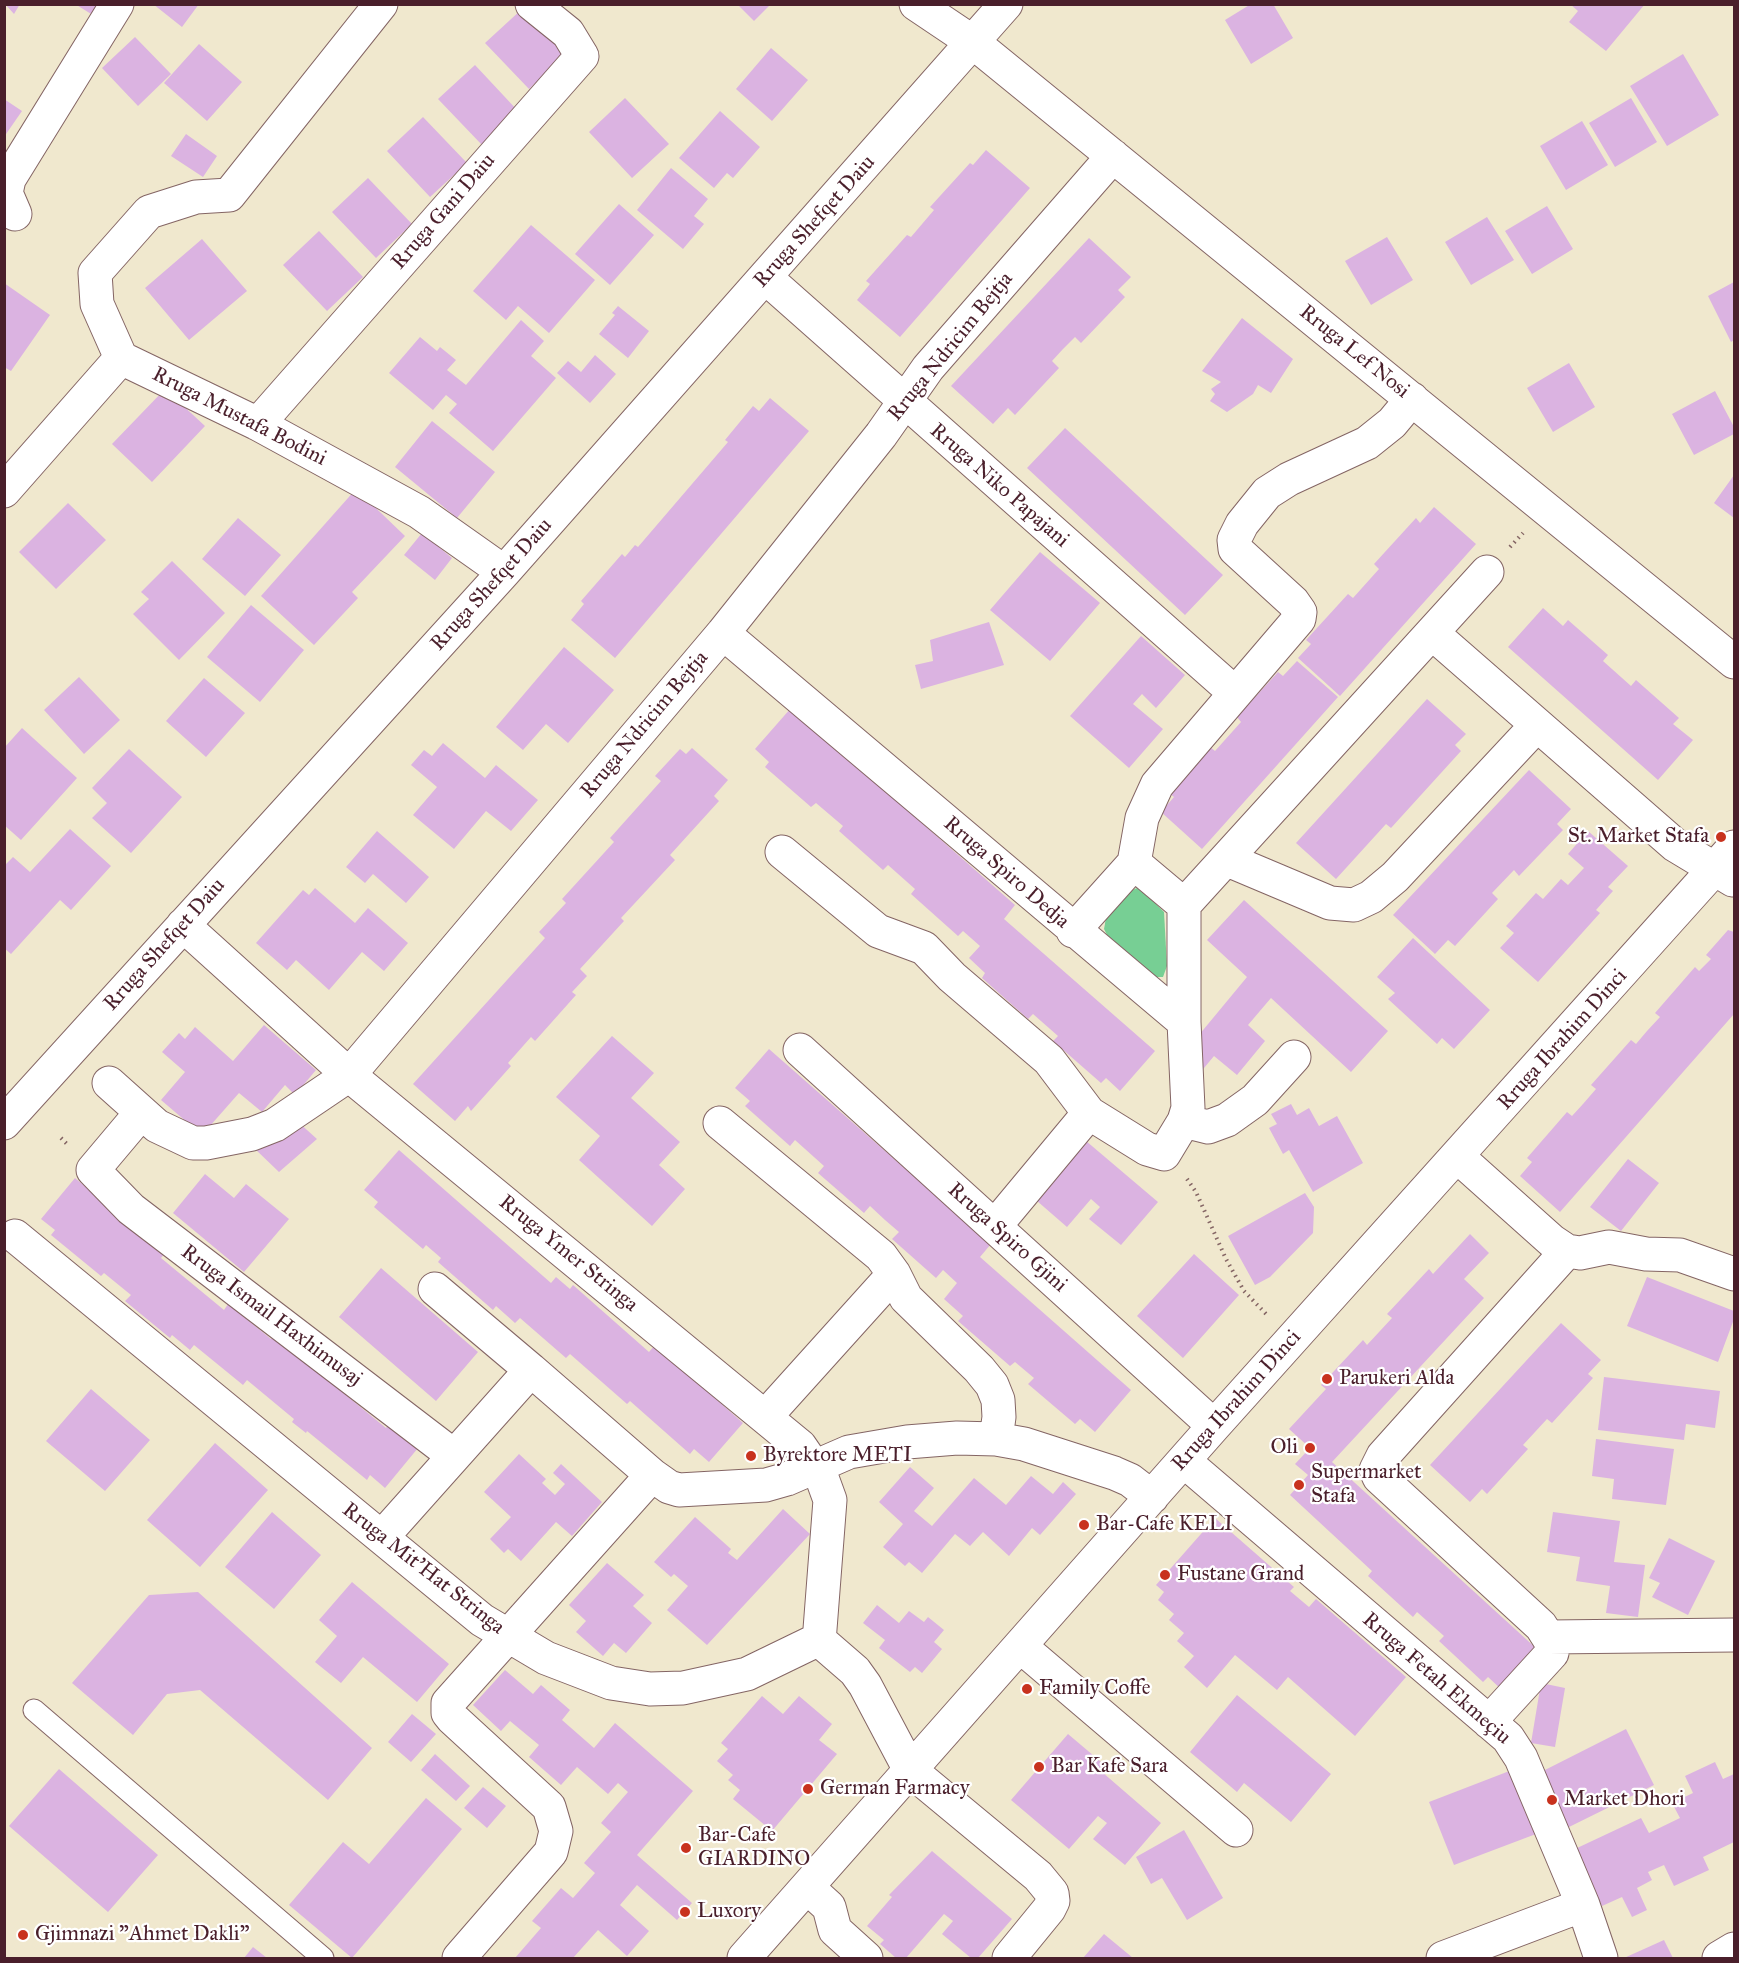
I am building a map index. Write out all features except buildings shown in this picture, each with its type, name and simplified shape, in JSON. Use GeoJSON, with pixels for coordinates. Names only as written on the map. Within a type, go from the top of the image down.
{"type":"FeatureCollection","features":[{"type":"Feature","properties":{"kind":"street"},"geometry":{"type":"LineString","coordinates":[[15,214],[6,193],[9,179],[117,4]]}},
{"type":"Feature","properties":{"kind":"street"},"geometry":{"type":"LineString","coordinates":[[4,491],[121,358],[97,304],[95,273],[149,212],[195,197],[229,195],[381,4]]}},
{"type":"Feature","properties":{"kind":"street","name":"Rruga Gani Daiu"},"geometry":{"type":"LineString","coordinates":[[258,424],[582,56],[568,33],[532,4]]}},
{"type":"Feature","properties":{"kind":"street","name":"Rruga Lef Nosi"},"geometry":{"type":"LineString","coordinates":[[916,4],[974,43],[1734,662]]}},
{"type":"Feature","properties":{"kind":"street","name":"Rruga Shefqet Daiu"},"geometry":{"type":"LineString","coordinates":[[4,1124],[504,572],[974,43],[1006,4]]}},
{"type":"Feature","properties":{"kind":"street","name":"Rruga Ndricim Bejtja"},"geometry":{"type":"LineString","coordinates":[[109,1083],[141,1113],[172,1136],[193,1143],[220,1142],[275,1125],[296,1113],[349,1075],[723,633],[881,435],[928,368],[1113,156]]}},
{"type":"Feature","properties":{"kind":"street","name":"Rruga Niko Papajani"},"geometry":{"type":"LineString","coordinates":[[765,277],[903,402],[1234,693]]}},
{"type":"Feature","properties":{"kind":"street","name":"Rruga Mustafa Bodini"},"geometry":{"type":"LineString","coordinates":[[121,358],[258,424],[419,512],[504,572]]}},
{"type":"Feature","properties":{"kind":"street"},"geometry":{"type":"LineString","coordinates":[[1073,931],[1134,863],[1142,818],[1157,785],[1299,619],[1300,612],[1293,602],[1235,549],[1234,540],[1242,524],[1267,493],[1289,479],[1366,443],[1392,423],[1412,399]]}},
{"type":"Feature","properties":{"kind":"street"},"geometry":{"type":"LineString","coordinates":[[782,852],[878,931],[924,948],[952,977],[1049,1060],[1089,1113],[1147,1149],[1164,1154],[1184,1121],[1188,1108],[1184,1022],[1184,905],[1228,860],[1487,572]]}},
{"type":"Feature","properties":{"kind":"street","name":"Rruga Spiro Dedja"},"geometry":{"type":"LineString","coordinates":[[723,633],[783,681],[1073,931],[1184,1022]]}},
{"type":"Feature","properties":{"kind":"street"},"geometry":{"type":"LineString","coordinates":[[1432,633],[1675,845],[1728,865]]}},
{"type":"Feature","properties":{"kind":"street"},"geometry":{"type":"LineString","coordinates":[[1228,860],[1330,903],[1354,905],[1371,897],[1395,877],[1536,726]]}},
{"type":"Feature","properties":{"kind":"street"},"geometry":{"type":"LineString","coordinates":[[1134,863],[1184,905]]}},
{"type":"Feature","properties":{"kind":"street","name":"Rruga Ibrahim Dinci"},"geometry":{"type":"LineString","coordinates":[[744,1959],[1293,1338],[1728,865]]}},
{"type":"Feature","properties":{"kind":"street","name":"Rruga Ymer Stringa"},"geometry":{"type":"LineString","coordinates":[[183,925],[349,1075],[800,1446],[815,1466],[830,1500],[819,1642]]}},
{"type":"Feature","properties":{"kind":"street","name":"Rruga Spiro Gjini"},"geometry":{"type":"LineString","coordinates":[[800,1050],[1214,1426]]}},
{"type":"Feature","properties":{"kind":"street"},"geometry":{"type":"LineString","coordinates":[[1184,1121],[1208,1127],[1227,1120],[1255,1100],[1294,1056]]}},
{"type":"Feature","properties":{"kind":"street","name":"Rruga Ismail Haxhimusaj"},"geometry":{"type":"LineString","coordinates":[[141,1113],[93,1170],[132,1209],[454,1456]]}},
{"type":"Feature","properties":{"kind":"street"},"geometry":{"type":"LineString","coordinates":[[995,1227],[1089,1113]]}},
{"type":"Feature","properties":{"kind":"street"},"geometry":{"type":"LineString","coordinates":[[720,1123],[880,1256],[894,1274],[910,1303],[979,1369],[992,1385],[998,1400],[999,1417],[996,1439]]}},
{"type":"Feature","properties":{"kind":"street"},"geometry":{"type":"LineString","coordinates":[[1458,1157],[1552,1241],[1567,1251],[1580,1253],[1609,1247],[1646,1254],[1680,1255],[1734,1274]]}},
{"type":"Feature","properties":{"kind":"street","name":"Rruga Mit'Hat Stringa"},"geometry":{"type":"LineString","coordinates":[[15,1236],[482,1620],[546,1658],[611,1683],[650,1689],[683,1688],[747,1674],[819,1642]]}},
{"type":"Feature","properties":{"kind":"street"},"geometry":{"type":"LineString","coordinates":[[1489,1722],[1552,1653],[1553,1645],[1550,1637],[1379,1477],[1376,1470],[1383,1456],[1567,1251]]}},
{"type":"Feature","properties":{"kind":"street"},"geometry":{"type":"LineString","coordinates":[[766,1416],[894,1274]]}},
{"type":"Feature","properties":{"kind":"street"},"geometry":{"type":"LineString","coordinates":[[435,1289],[652,1475],[669,1487],[695,1490],[766,1485],[787,1479],[864,1448],[957,1438],[996,1439],[1024,1444],[1114,1473],[1130,1480],[1152,1497]]}},
{"type":"Feature","properties":{"kind":"street"},"geometry":{"type":"LineString","coordinates":[[382,1537],[531,1370]]}},
{"type":"Feature","properties":{"kind":"street","name":"Rruga Fetah Ekmeçiu"},"geometry":{"type":"LineString","coordinates":[[1184,1461],[1508,1738],[1521,1758],[1583,1905],[1601,1959]]}},
{"type":"Feature","properties":{"kind":"street"},"geometry":{"type":"LineString","coordinates":[[459,1959],[551,1852],[555,1842],[554,1818],[549,1807],[452,1718],[447,1708],[452,1697],[652,1475]]}},
{"type":"Feature","properties":{"kind":"street"},"geometry":{"type":"LineString","coordinates":[[1550,1637],[1734,1635]]}},
{"type":"Feature","properties":{"kind":"street"},"geometry":{"type":"LineString","coordinates":[[819,1642],[855,1671],[865,1685],[910,1770],[1038,1876],[1052,1893],[1053,1901],[1049,1909],[1009,1959]]}},
{"type":"Feature","properties":{"kind":"street"},"geometry":{"type":"LineString","coordinates":[[1020,1646],[1236,1830]]}},
{"type":"Feature","properties":{"kind":"street"},"geometry":{"type":"LineString","coordinates":[[807,1887],[829,1906],[835,1930],[866,1959]]}},
{"type":"Feature","properties":{"kind":"street"},"geometry":{"type":"LineString","coordinates":[[1443,1959],[1583,1905]]}},
{"type":"Feature","properties":{"kind":"street"},"geometry":{"type":"LineString","coordinates":[[1719,1959],[1734,1949]]}},
{"type":"Feature","properties":{"kind":"lane"},"geometry":{"type":"LineString","coordinates":[[34,1710],[323,1959]]}},
{"type":"Feature","properties":{"kind":"path"},"geometry":{"type":"LineString","coordinates":[[1487,572],[1545,508]]}},
{"type":"Feature","properties":{"kind":"path"},"geometry":{"type":"LineString","coordinates":[[1164,1154],[1196,1192],[1226,1259],[1244,1291],[1293,1338]]}},
{"type":"Feature","properties":{"kind":"green space"},"geometry":{"type":"Polygon","coordinates":[[[1140,888],[1164,912],[1167,966],[1163,977],[1156,977],[1108,937],[1104,929],[1106,918],[1130,891],[1140,888]]]}},
{"type":"Feature","properties":{"kind":"place","name":"St. Market Stafa"},"geometry":{"type":"Point","coordinates":[1721,837]}},
{"type":"Feature","properties":{"kind":"place","name":"Parukeri Alda"},"geometry":{"type":"Point","coordinates":[1327,1379]}},
{"type":"Feature","properties":{"kind":"place","name":"Oli"},"geometry":{"type":"Point","coordinates":[1310,1448]}},
{"type":"Feature","properties":{"kind":"place","name":"Byrektore METI"},"geometry":{"type":"Point","coordinates":[751,1456]}},
{"type":"Feature","properties":{"kind":"place","name":"Supermarket Stafa"},"geometry":{"type":"Point","coordinates":[1299,1485]}},
{"type":"Feature","properties":{"kind":"place","name":"Bar-Cafe KELI"},"geometry":{"type":"Point","coordinates":[1084,1525]}},
{"type":"Feature","properties":{"kind":"place","name":"Fustane Grand"},"geometry":{"type":"Point","coordinates":[1165,1575]}},
{"type":"Feature","properties":{"kind":"place","name":"Family Coffe"},"geometry":{"type":"Point","coordinates":[1027,1689]}},
{"type":"Feature","properties":{"kind":"place","name":"Bar Kafe Sara"},"geometry":{"type":"Point","coordinates":[1039,1767]}},
{"type":"Feature","properties":{"kind":"place","name":"German Farmacy"},"geometry":{"type":"Point","coordinates":[808,1789]}},
{"type":"Feature","properties":{"kind":"place","name":"Market Dhori"},"geometry":{"type":"Point","coordinates":[1552,1800]}},
{"type":"Feature","properties":{"kind":"place","name":"Bar-Cafe GIARDINO"},"geometry":{"type":"Point","coordinates":[686,1848]}},
{"type":"Feature","properties":{"kind":"place","name":"Luxory"},"geometry":{"type":"Point","coordinates":[685,1912]}},
{"type":"Feature","properties":{"kind":"place","name":"Gjimnazi \"Ahmet Dakli\""},"geometry":{"type":"Point","coordinates":[23,1935]}}]}
